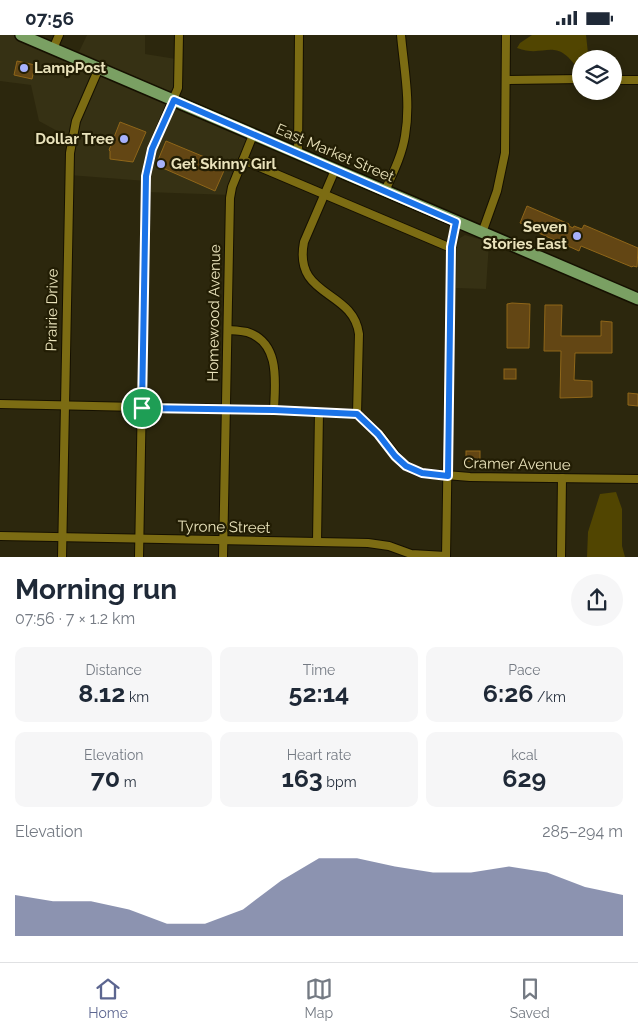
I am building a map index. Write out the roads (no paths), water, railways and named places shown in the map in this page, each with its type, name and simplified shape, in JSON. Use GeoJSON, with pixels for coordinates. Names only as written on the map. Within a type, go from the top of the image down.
{"type":"FeatureCollection","features":[{"type":"Feature","properties":{"kind":"main road","name":"East Market Street"},"geometry":{"type":"LineString","coordinates":[[20,35],[638,299]]}},
{"type":"Feature","properties":{"kind":"street"},"geometry":{"type":"LineString","coordinates":[[53,49],[59,35]]}},
{"type":"Feature","properties":{"kind":"street"},"geometry":{"type":"LineString","coordinates":[[139,557],[146,176],[152,149],[178,89],[179,35]]}},
{"type":"Feature","properties":{"kind":"street"},"geometry":{"type":"LineString","coordinates":[[298,154],[299,35]]}},
{"type":"Feature","properties":{"kind":"street"},"geometry":{"type":"LineString","coordinates":[[385,191],[403,147],[407,120],[407,93],[400,35]]}},
{"type":"Feature","properties":{"kind":"street"},"geometry":{"type":"LineString","coordinates":[[482,233],[497,191],[504,164],[507,80],[506,35]]}},
{"type":"Feature","properties":{"kind":"street","name":"Prairie Drive"},"geometry":{"type":"LineString","coordinates":[[62,557],[70,153],[76,121],[99,68]]}},
{"type":"Feature","properties":{"kind":"street"},"geometry":{"type":"LineString","coordinates":[[507,80],[572,79]]}},
{"type":"Feature","properties":{"kind":"street"},"geometry":{"type":"LineString","coordinates":[[622,80],[638,80]]}},
{"type":"Feature","properties":{"kind":"street","name":"Homewood Avenue"},"geometry":{"type":"LineString","coordinates":[[224,557],[230,198],[232,187],[254,135]]}},
{"type":"Feature","properties":{"kind":"street"},"geometry":{"type":"LineString","coordinates":[[244,160],[451,247]]}},
{"type":"Feature","properties":{"kind":"street"},"geometry":{"type":"LineString","coordinates":[[0,404],[274,410],[357,414],[358,334],[356,323],[344,305],[317,287],[308,274],[304,263],[304,242],[335,170]]}},
{"type":"Feature","properties":{"kind":"street"},"geometry":{"type":"LineString","coordinates":[[446,557],[451,247],[456,222]]}},
{"type":"Feature","properties":{"kind":"street"},"geometry":{"type":"LineString","coordinates":[[228,330],[246,332],[252,335],[264,343],[271,354],[275,370],[274,410]]}},
{"type":"Feature","properties":{"kind":"street"},"geometry":{"type":"LineString","coordinates":[[317,542],[319,412]]}},
{"type":"Feature","properties":{"kind":"street","name":"Cramer Avenue"},"geometry":{"type":"LineString","coordinates":[[357,414],[378,434],[395,456],[406,466],[422,473],[448,476],[638,479]]}},
{"type":"Feature","properties":{"kind":"street"},"geometry":{"type":"LineString","coordinates":[[561,557],[562,478]]}},
{"type":"Feature","properties":{"kind":"street","name":"Tyrone Street"},"geometry":{"type":"LineString","coordinates":[[0,536],[378,544],[411,554],[446,557]]}},
{"type":"Feature","properties":{"kind":"place","name":"LampPost"},"geometry":{"type":"Point","coordinates":[24,68]}},
{"type":"Feature","properties":{"kind":"place","name":"Dollar Tree"},"geometry":{"type":"Point","coordinates":[124,139]}},
{"type":"Feature","properties":{"kind":"place","name":"Get Skinny Girl"},"geometry":{"type":"Point","coordinates":[161,164]}},
{"type":"Feature","properties":{"kind":"place","name":"Seven Stories East"},"geometry":{"type":"Point","coordinates":[577,236]}}]}
